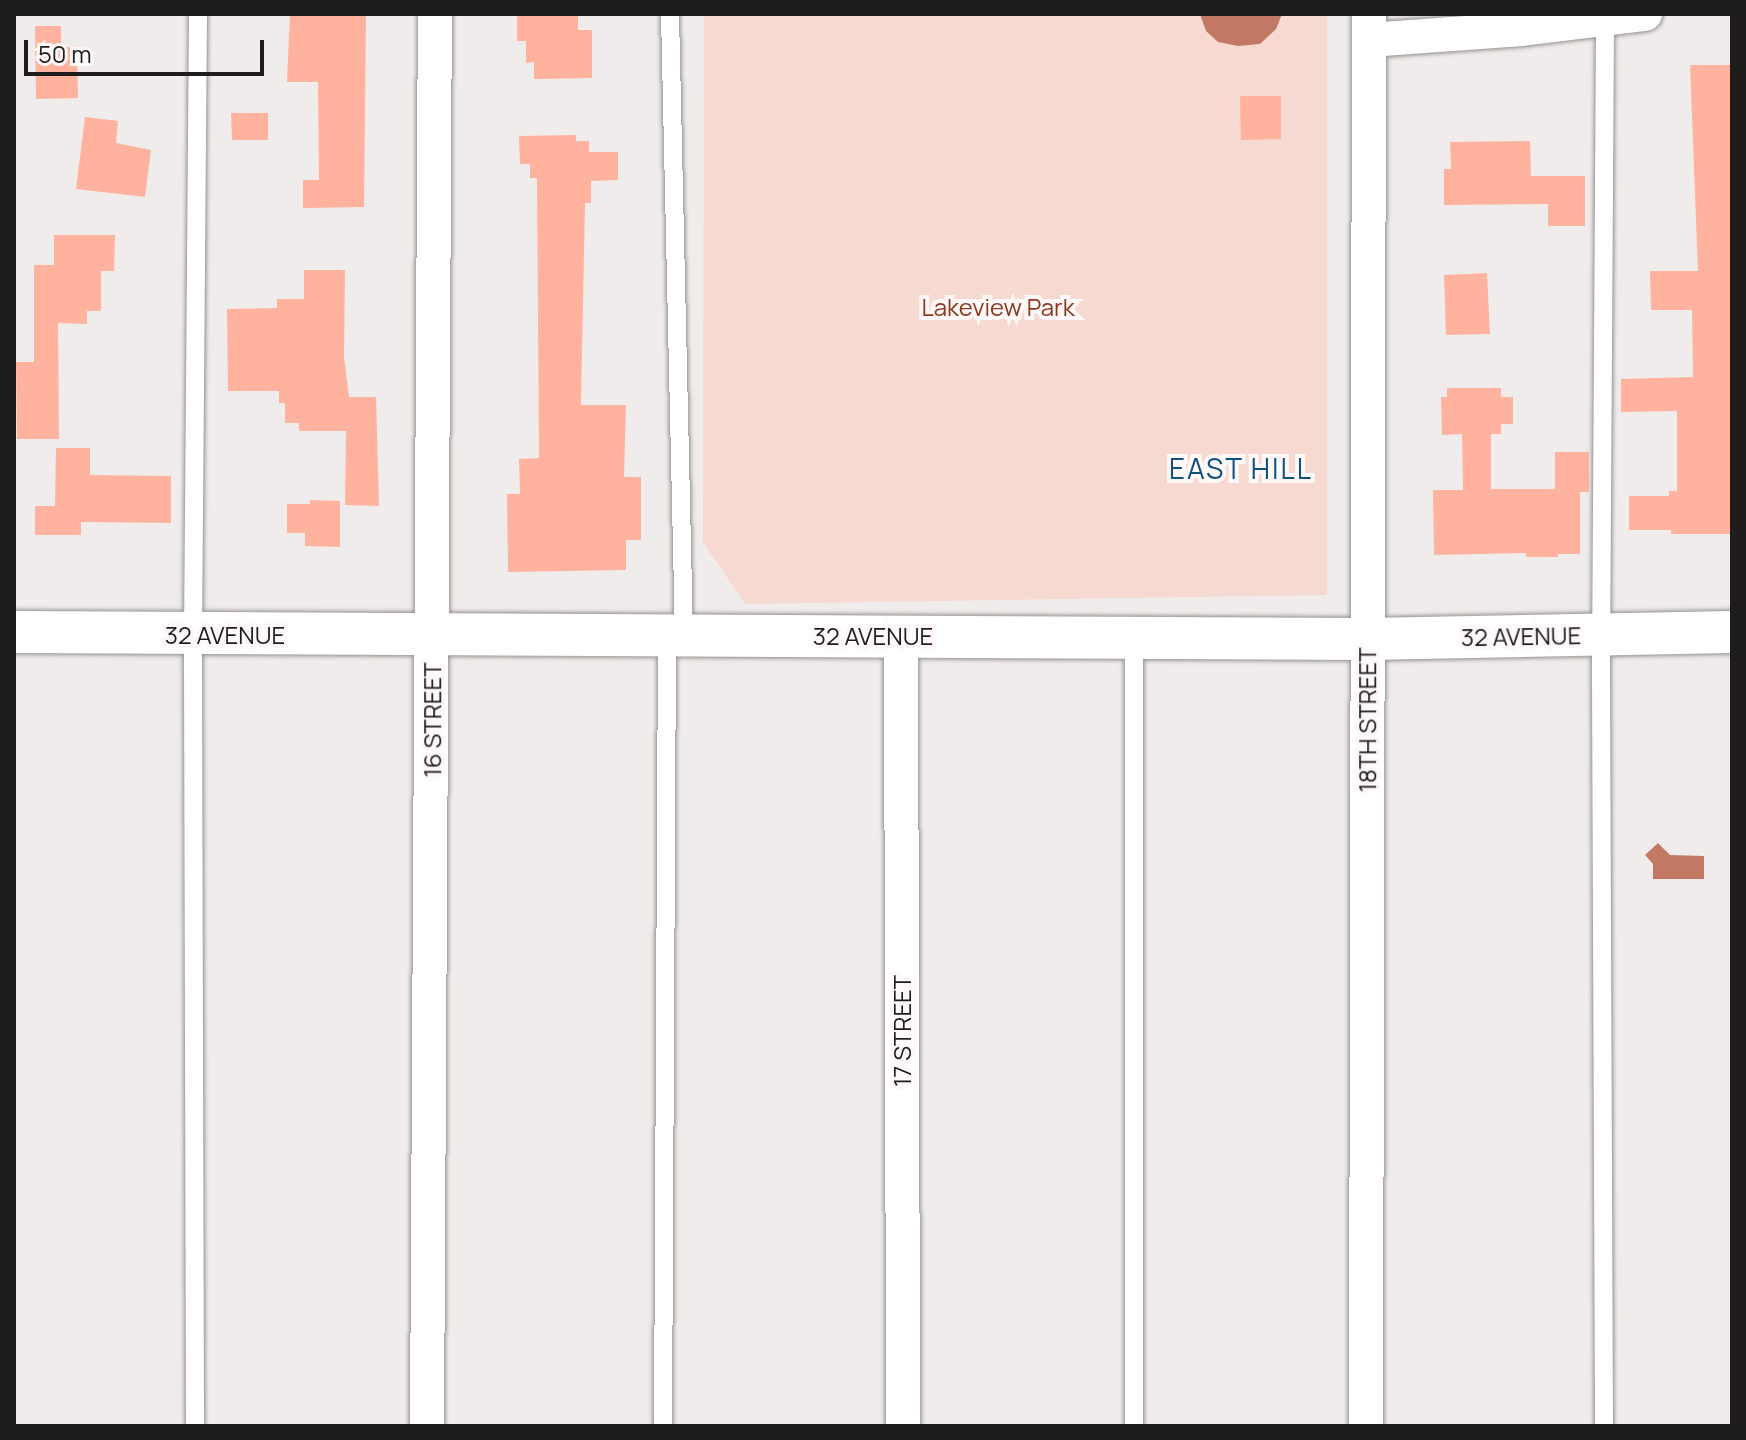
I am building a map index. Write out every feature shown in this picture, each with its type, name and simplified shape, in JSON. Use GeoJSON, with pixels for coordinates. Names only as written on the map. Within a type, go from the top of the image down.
{"type":"FeatureCollection","features":[{"type":"Feature","properties":{"kind":"street","name":"16 STREET"},"geometry":{"type":"LineString","coordinates":[[427,1426],[435,14]]}},
{"type":"Feature","properties":{"kind":"street"},"geometry":{"type":"LineString","coordinates":[[1369,27],[1605,19],[1645,14]]}},
{"type":"Feature","properties":{"kind":"street","name":"18TH STREET"},"geometry":{"type":"LineString","coordinates":[[1366,1426],[1369,27]]}},
{"type":"Feature","properties":{"kind":"street","name":"32 AVENUE"},"geometry":{"type":"LineString","coordinates":[[14,632],[193,636],[1368,639],[1732,632]]}},
{"type":"Feature","properties":{"kind":"street","name":"17 STREET"},"geometry":{"type":"LineString","coordinates":[[901,636],[903,1426]]}},
{"type":"Feature","properties":{"kind":"lane"},"geometry":{"type":"LineString","coordinates":[[195,1426],[193,636],[198,14]]}},
{"type":"Feature","properties":{"kind":"lane"},"geometry":{"type":"LineString","coordinates":[[663,1426],[675,636],[670,14]]}},
{"type":"Feature","properties":{"kind":"lane"},"geometry":{"type":"LineString","coordinates":[[1604,1426],[1602,634],[1605,19]]}},
{"type":"Feature","properties":{"kind":"lane"},"geometry":{"type":"LineString","coordinates":[[1134,637],[1134,1426]]}},
{"type":"Feature","properties":{"kind":"green space","name":"Lakeview Park"},"geometry":{"type":"Polygon","coordinates":[[[704,14],[1327,14],[1327,595],[745,604],[703,542],[704,14]]]}},
{"type":"Feature","properties":{"kind":"shaded area"},"geometry":{"type":"Polygon","coordinates":[[[1200,14],[1282,14],[1276,29],[1260,44],[1238,46],[1218,42],[1206,31],[1200,14]]]}},
{"type":"Feature","properties":{"kind":"shaded area"},"geometry":{"type":"Polygon","coordinates":[[[1658,843],[1670,855],[1704,856],[1704,879],[1653,879],[1653,864],[1645,855],[1658,843]]]}},
{"type":"Feature","properties":{"kind":"building"},"geometry":{"type":"Polygon","coordinates":[[[290,14],[366,14],[364,207],[303,208],[303,180],[319,180],[318,82],[287,82],[290,14]]]}},
{"type":"Feature","properties":{"kind":"building"},"geometry":{"type":"Polygon","coordinates":[[[517,14],[578,14],[578,30],[592,30],[592,78],[534,79],[534,62],[526,63],[526,41],[517,41],[517,14]]]}},
{"type":"Feature","properties":{"kind":"building"},"geometry":{"type":"Polygon","coordinates":[[[35,26],[61,26],[61,47],[77,47],[78,98],[36,99],[35,26]]]}},
{"type":"Feature","properties":{"kind":"building"},"geometry":{"type":"Polygon","coordinates":[[[1690,65],[1732,65],[1730,534],[1629,530],[1629,496],[1669,496],[1669,491],[1677,491],[1677,411],[1621,412],[1621,379],[1693,377],[1692,310],[1651,310],[1650,271],[1698,271],[1690,65]]]}},
{"type":"Feature","properties":{"kind":"building"},"geometry":{"type":"Polygon","coordinates":[[[1240,96],[1281,96],[1281,139],[1241,140],[1240,96]]]}},
{"type":"Feature","properties":{"kind":"building"},"geometry":{"type":"Polygon","coordinates":[[[231,113],[268,113],[268,140],[232,140],[231,113]]]}},
{"type":"Feature","properties":{"kind":"building"},"geometry":{"type":"Polygon","coordinates":[[[85,117],[118,121],[116,143],[151,150],[145,197],[76,189],[85,117]]]}},
{"type":"Feature","properties":{"kind":"building"},"geometry":{"type":"Polygon","coordinates":[[[576,135],[576,141],[589,141],[589,152],[618,152],[618,180],[591,181],[591,203],[585,203],[581,405],[626,405],[624,477],[641,477],[641,540],[626,540],[626,570],[508,572],[507,494],[520,494],[519,459],[539,458],[537,178],[530,178],[530,164],[520,164],[519,136],[576,135]]]}},
{"type":"Feature","properties":{"kind":"building"},"geometry":{"type":"Polygon","coordinates":[[[1530,141],[1531,176],[1585,176],[1585,226],[1548,226],[1548,204],[1444,205],[1444,169],[1451,169],[1450,142],[1530,141]]]}},
{"type":"Feature","properties":{"kind":"building"},"geometry":{"type":"Polygon","coordinates":[[[54,235],[115,235],[114,271],[101,271],[101,311],[87,311],[87,324],[58,323],[59,439],[17,439],[16,362],[34,362],[34,265],[54,265],[54,235]]]}},
{"type":"Feature","properties":{"kind":"building"},"geometry":{"type":"Polygon","coordinates":[[[304,270],[345,270],[344,357],[349,397],[376,397],[379,506],[345,505],[346,431],[299,431],[299,423],[285,423],[285,403],[279,403],[279,391],[228,391],[227,309],[277,308],[277,299],[304,299],[304,270]]]}},
{"type":"Feature","properties":{"kind":"building"},"geometry":{"type":"Polygon","coordinates":[[[1487,273],[1490,334],[1446,335],[1444,275],[1487,273]]]}},
{"type":"Feature","properties":{"kind":"building"},"geometry":{"type":"Polygon","coordinates":[[[1447,388],[1501,388],[1501,397],[1513,397],[1513,424],[1501,424],[1501,434],[1491,434],[1491,489],[1555,489],[1555,452],[1589,452],[1589,492],[1580,492],[1580,554],[1558,554],[1558,557],[1526,557],[1526,553],[1434,555],[1433,490],[1463,490],[1462,434],[1442,435],[1441,397],[1447,397],[1447,388]]]}},
{"type":"Feature","properties":{"kind":"building"},"geometry":{"type":"Polygon","coordinates":[[[56,448],[90,448],[90,475],[171,476],[171,523],[81,522],[81,535],[35,535],[35,506],[55,506],[56,448]]]}},
{"type":"Feature","properties":{"kind":"building"},"geometry":{"type":"Polygon","coordinates":[[[310,500],[340,501],[340,547],[305,546],[305,533],[287,533],[287,504],[310,504],[310,500]]]}},
{"type":"Feature","properties":{"kind":"district","name":"EAST HILL"},"geometry":{"type":"Point","coordinates":[1241,468]}}]}
